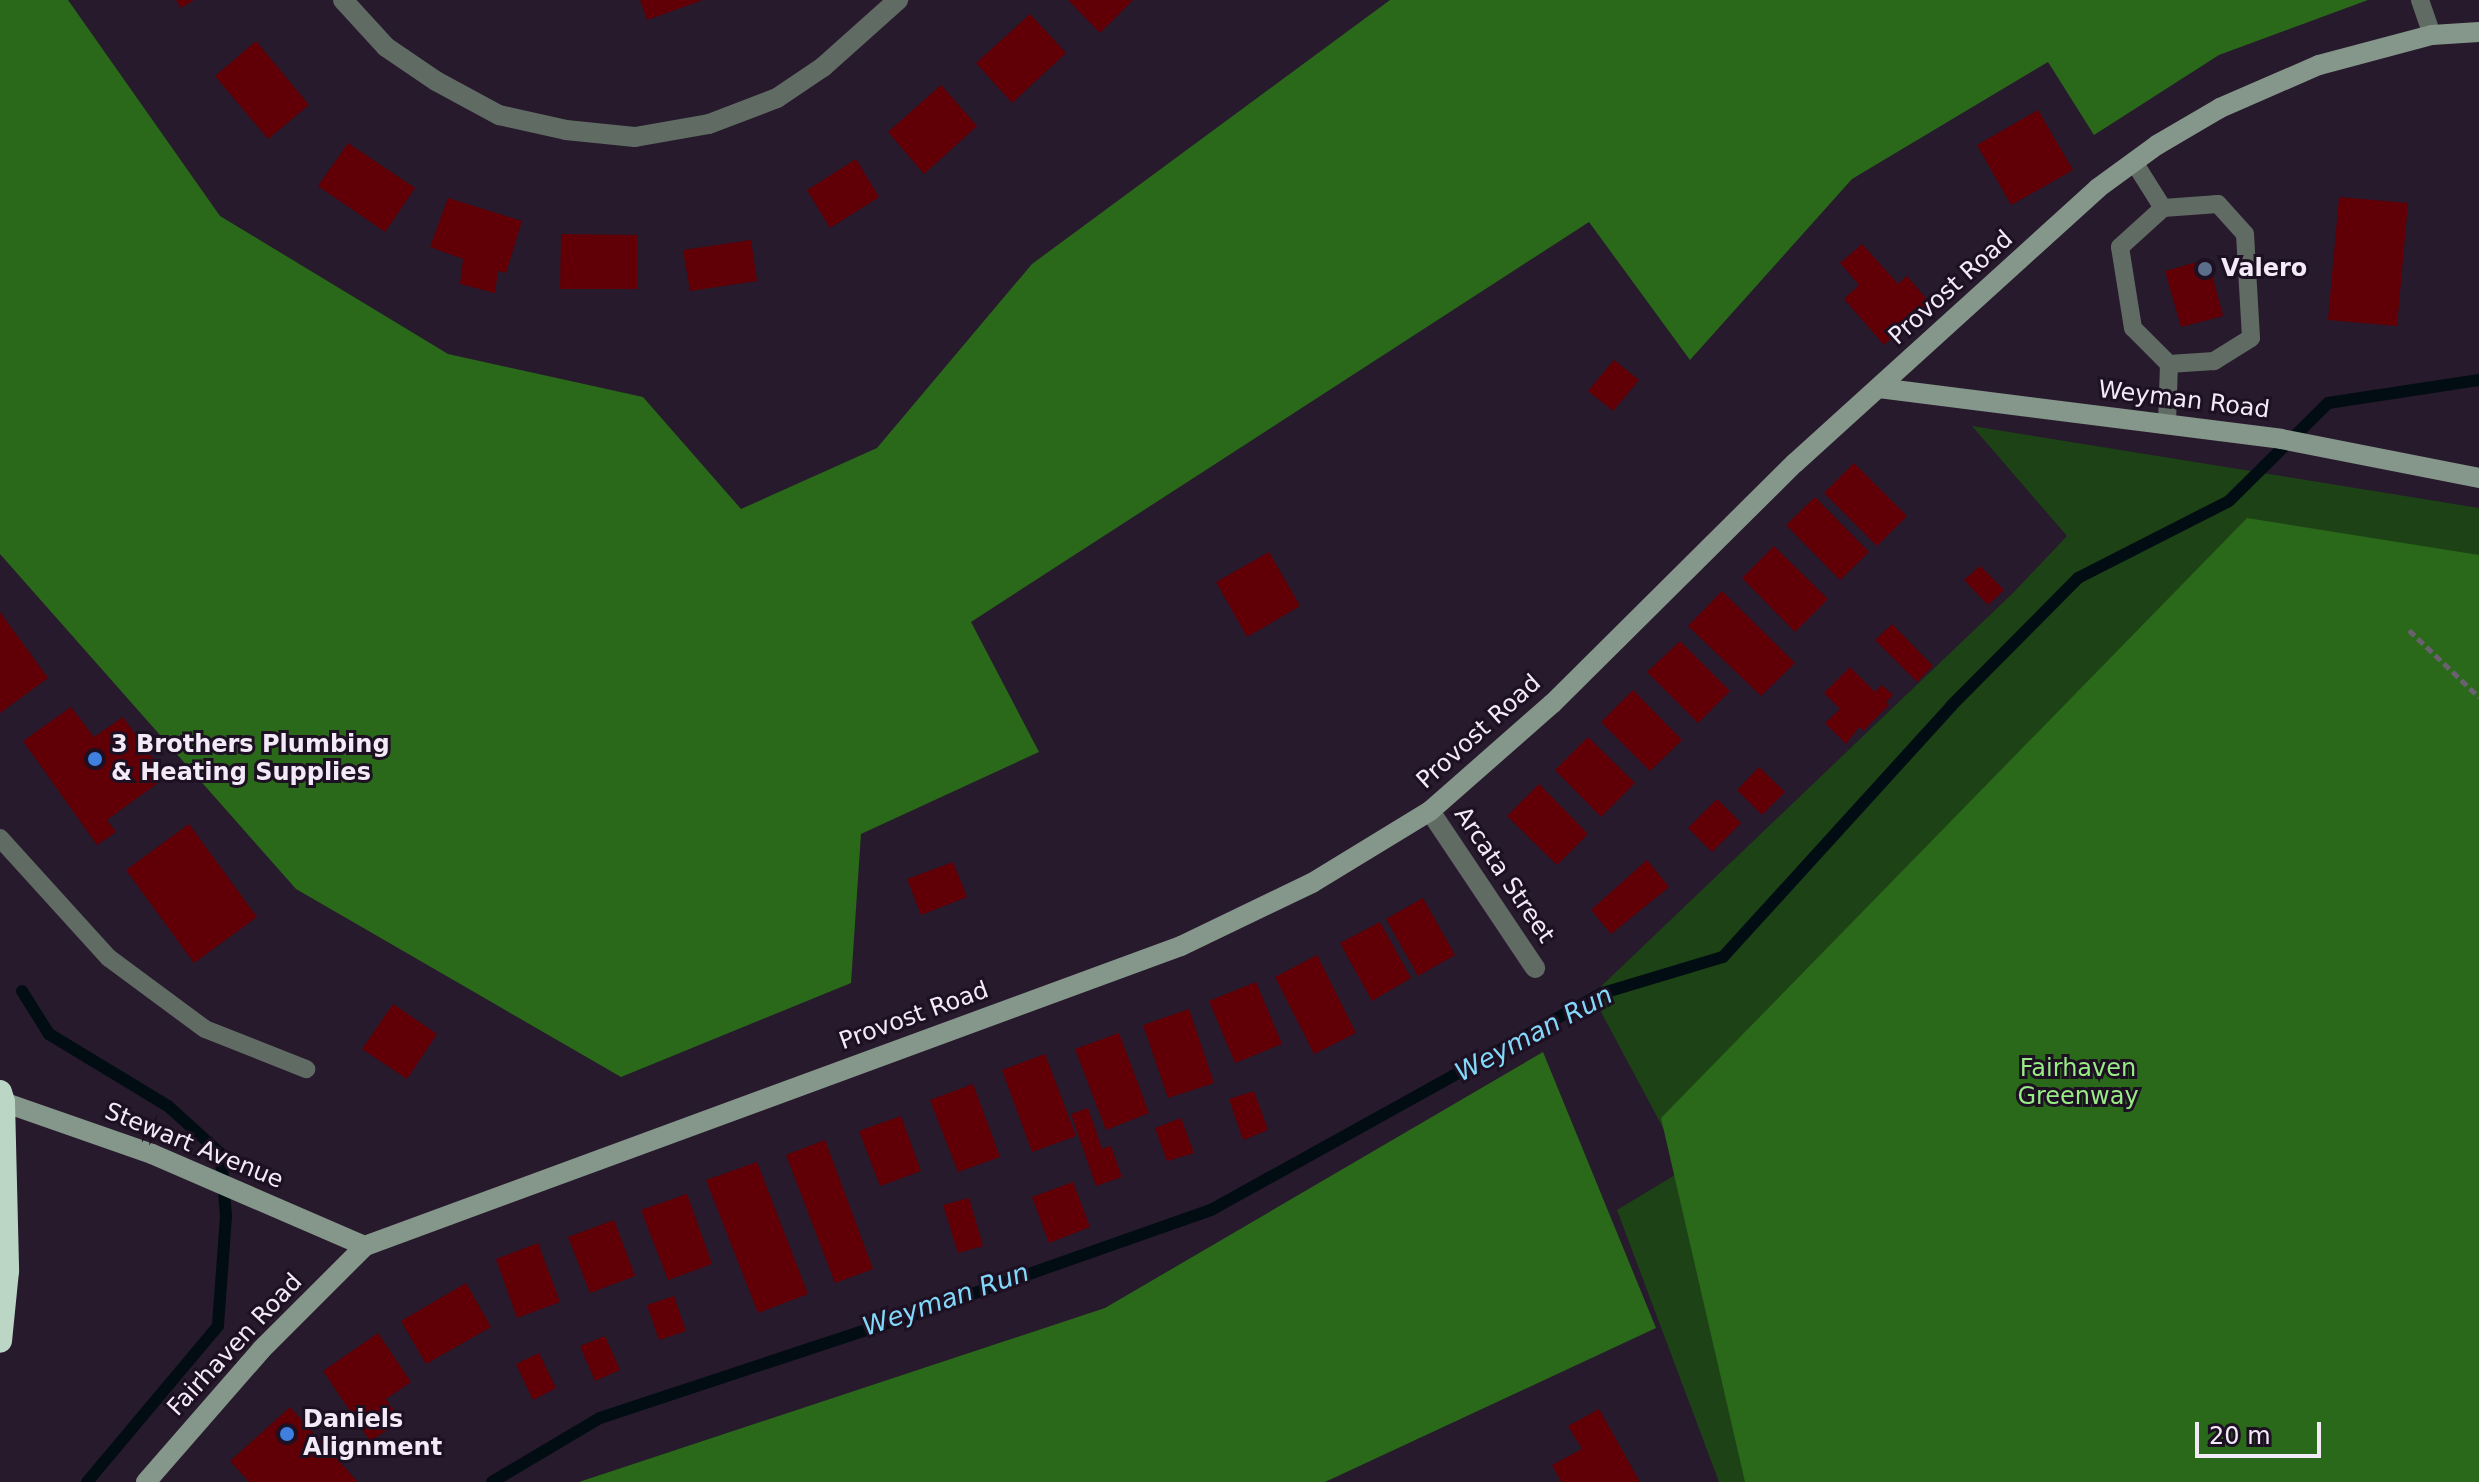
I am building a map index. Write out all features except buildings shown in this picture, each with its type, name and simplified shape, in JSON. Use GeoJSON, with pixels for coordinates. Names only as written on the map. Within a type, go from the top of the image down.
{"type":"FeatureCollection","features":[{"type":"Feature","properties":{"kind":"highway"},"geometry":{"type":"LineString","coordinates":[[0,1341],[7,1271],[1,1098]]}},
{"type":"Feature","properties":{"kind":"street"},"geometry":{"type":"LineString","coordinates":[[343,0],[386,47],[436,81],[499,115],[566,130],[635,137],[709,124],[777,98],[823,67],[898,0]]}},
{"type":"Feature","properties":{"kind":"street","name":"Provost Road"},"geometry":{"type":"LineString","coordinates":[[365,1246],[1181,946],[1312,883],[1430,811],[1552,704],[1795,463],[2098,188],[2220,108],[2319,65],[2432,35],[2479,32]]}},
{"type":"Feature","properties":{"kind":"street","name":"Weyman Road"},"geometry":{"type":"LineString","coordinates":[[1879,388],[2173,424],[2352,452],[2479,478]]}},
{"type":"Feature","properties":{"kind":"street","name":"Arcata Street"},"geometry":{"type":"LineString","coordinates":[[1430,811],[1535,968]]}},
{"type":"Feature","properties":{"kind":"street","name":"Stewart Avenue"},"geometry":{"type":"LineString","coordinates":[[1,1098],[152,1154],[365,1246]]}},
{"type":"Feature","properties":{"kind":"street","name":"Fairhaven Road"},"geometry":{"type":"LineString","coordinates":[[146,1482],[261,1350],[365,1246]]}},
{"type":"Feature","properties":{"kind":"lane"},"geometry":{"type":"LineString","coordinates":[[2420,0],[2432,35]]}},
{"type":"Feature","properties":{"kind":"lane"},"geometry":{"type":"LineString","coordinates":[[2134,162],[2163,208]]}},
{"type":"Feature","properties":{"kind":"lane"},"geometry":{"type":"LineString","coordinates":[[2169,364],[2214,361],[2251,338],[2245,234],[2218,204],[2163,208],[2120,247],[2133,328],[2169,364],[2173,424]]}},
{"type":"Feature","properties":{"kind":"lane"},"geometry":{"type":"LineString","coordinates":[[0,838],[109,958],[205,1029],[306,1069]]}},
{"type":"Feature","properties":{"kind":"path"},"geometry":{"type":"LineString","coordinates":[[2409,630],[2479,697]]}},
{"type":"Feature","properties":{"kind":"green space"},"geometry":{"type":"Polygon","coordinates":[[[0,0],[68,0],[220,216],[448,354],[643,397],[741,509],[877,448],[1032,264],[1390,0],[2368,0],[2219,55],[2094,135],[2048,62],[1852,179],[1690,360],[1589,222],[971,622],[1039,752],[861,834],[851,983],[621,1077],[296,889],[0,554],[0,0]]]}},
{"type":"Feature","properties":{"kind":"green space","name":"Fairhaven Greenway"},"geometry":{"type":"Polygon","coordinates":[[[1972,426],[2479,508],[2479,1482],[1719,1482],[1617,1210],[1685,1169],[1592,995],[2013,593],[2067,536],[1972,426]]]}},
{"type":"Feature","properties":{"kind":"green space","name":"Fairhaven Greenway"},"geometry":{"type":"Polygon","coordinates":[[[2247,518],[2479,555],[2479,1482],[1745,1482],[1661,1118],[2247,518]]]}},
{"type":"Feature","properties":{"kind":"green space"},"geometry":{"type":"Polygon","coordinates":[[[1543,1052],[1656,1328],[1325,1482],[579,1482],[1105,1308],[1543,1052]]]}},
{"type":"Feature","properties":{"kind":"waterway","name":"Weyman Run"},"geometry":{"type":"LineString","coordinates":[[492,1482],[600,1418],[924,1311],[1211,1210],[1603,993],[1723,957],[1951,706],[2078,578],[2229,501],[2328,403],[2479,380]]}},
{"type":"Feature","properties":{"kind":"waterway"},"geometry":{"type":"LineString","coordinates":[[22,991],[49,1034],[168,1106],[221,1154],[226,1216],[218,1326],[87,1482]]}},
{"type":"Feature","properties":{"kind":"place","name":"Valero"},"geometry":{"type":"Point","coordinates":[2205,269]}},
{"type":"Feature","properties":{"kind":"place","name":"3 Brothers Plumbing & Heating Supplies"},"geometry":{"type":"Point","coordinates":[95,759]}},
{"type":"Feature","properties":{"kind":"place","name":"Daniels Alignment"},"geometry":{"type":"Point","coordinates":[287,1434]}}]}
